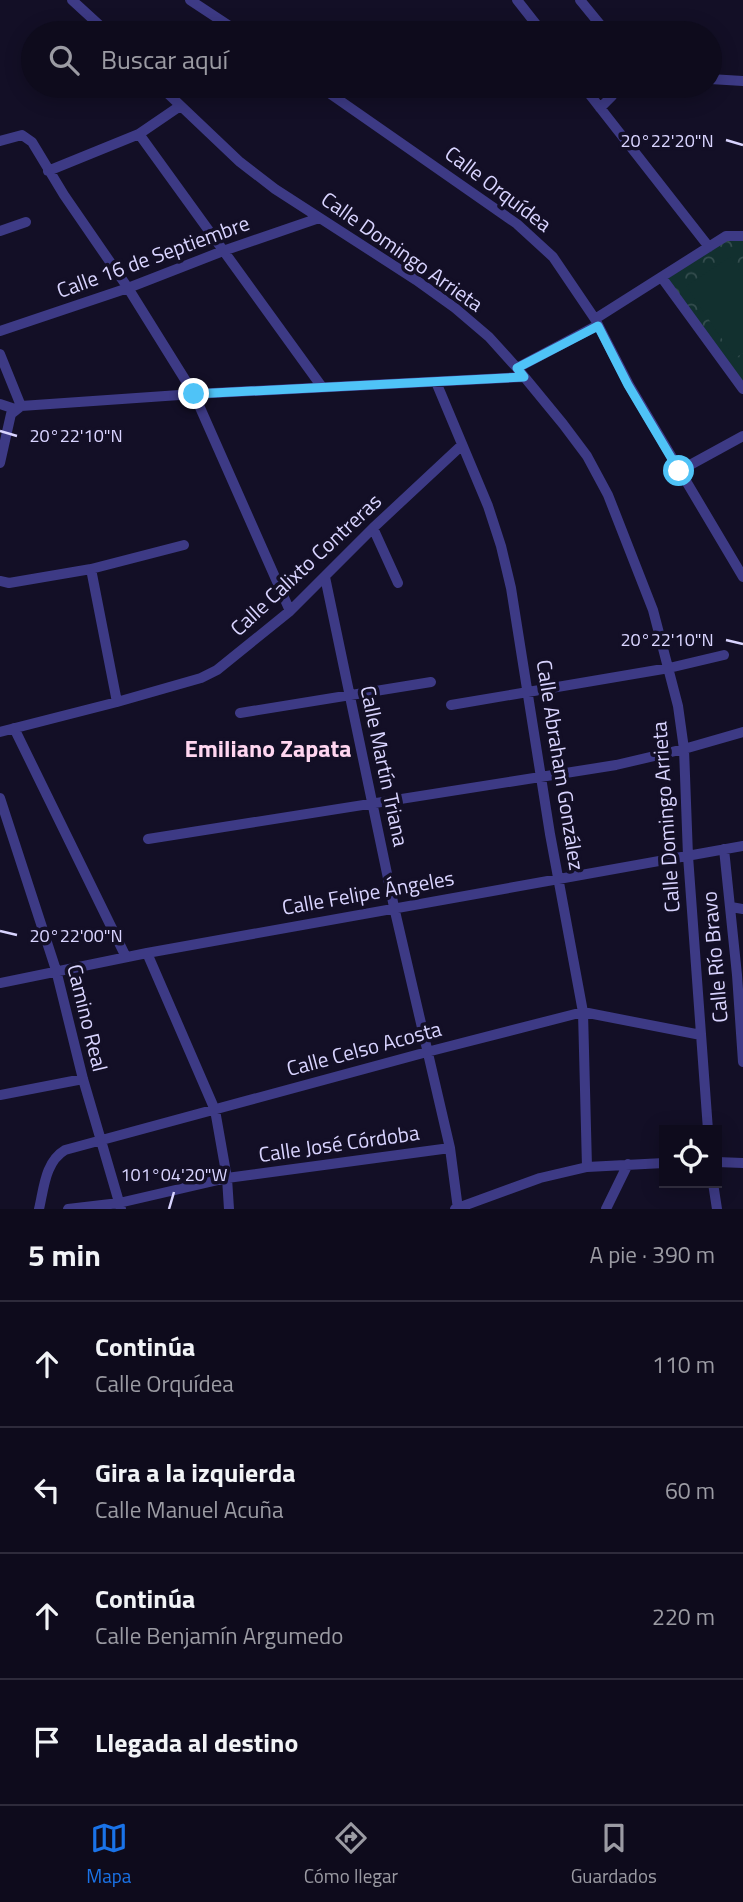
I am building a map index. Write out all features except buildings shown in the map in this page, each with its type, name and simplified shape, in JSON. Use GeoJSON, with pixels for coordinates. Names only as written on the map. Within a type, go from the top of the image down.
{"type":"FeatureCollection","features":[{"type":"Feature","properties":{"kind":"street"},"geometry":{"type":"LineString","coordinates":[[72,0],[95,21]]}},
{"type":"Feature","properties":{"kind":"street"},"geometry":{"type":"LineString","coordinates":[[190,0],[222,21]]}},
{"type":"Feature","properties":{"kind":"street"},"geometry":{"type":"LineString","coordinates":[[517,0],[534,21]]}},
{"type":"Feature","properties":{"kind":"street"},"geometry":{"type":"LineString","coordinates":[[580,0],[597,21]]}},
{"type":"Feature","properties":{"kind":"street"},"geometry":{"type":"LineString","coordinates":[[722,80],[743,81]]}},
{"type":"Feature","properties":{"kind":"street","name":"Calle Domingo Arrieta"},"geometry":{"type":"LineString","coordinates":[[172,98],[240,162],[275,189],[416,280],[489,337],[587,457],[608,495],[653,610],[669,668],[684,749],[688,856],[708,1125]]}},
{"type":"Feature","properties":{"kind":"street","name":"Calle Orquídea"},"geometry":{"type":"LineString","coordinates":[[336,98],[517,224],[553,257],[743,577]]}},
{"type":"Feature","properties":{"kind":"street"},"geometry":{"type":"LineString","coordinates":[[592,98],[709,247]]}},
{"type":"Feature","properties":{"kind":"street"},"geometry":{"type":"LineString","coordinates":[[600,108],[610,98]]}},
{"type":"Feature","properties":{"kind":"street"},"geometry":{"type":"LineString","coordinates":[[48,171],[139,134],[180,106]]}},
{"type":"Feature","properties":{"kind":"street"},"geometry":{"type":"LineString","coordinates":[[139,134],[322,387]]}},
{"type":"Feature","properties":{"kind":"street"},"geometry":{"type":"LineString","coordinates":[[0,141],[22,135],[32,142],[48,171],[128,288],[194,394],[290,611]]}},
{"type":"Feature","properties":{"kind":"street","name":"Calle 16 de Septiembre"},"geometry":{"type":"LineString","coordinates":[[0,331],[128,288],[319,218]]}},
{"type":"Feature","properties":{"kind":"street"},"geometry":{"type":"LineString","coordinates":[[0,231],[26,222]]}},
{"type":"Feature","properties":{"kind":"street"},"geometry":{"type":"LineString","coordinates":[[517,368],[576,338],[726,236],[743,236]]}},
{"type":"Feature","properties":{"kind":"street"},"geometry":{"type":"LineString","coordinates":[[662,278],[743,388]]}},
{"type":"Feature","properties":{"kind":"street"},"geometry":{"type":"LineString","coordinates":[[0,354],[18,408]]}},
{"type":"Feature","properties":{"kind":"street"},"geometry":{"type":"LineString","coordinates":[[0,404],[18,408],[194,394],[524,377]]}},
{"type":"Feature","properties":{"kind":"street","name":"Calle Abraham González"},"geometry":{"type":"LineString","coordinates":[[436,382],[501,546],[583,1012],[587,1167]]}},
{"type":"Feature","properties":{"kind":"street"},"geometry":{"type":"LineString","coordinates":[[0,463],[8,422],[18,408]]}},
{"type":"Feature","properties":{"kind":"street"},"geometry":{"type":"LineString","coordinates":[[679,471],[743,436]]}},
{"type":"Feature","properties":{"kind":"street","name":"Calle Calixto Contreras"},"geometry":{"type":"LineString","coordinates":[[0,732],[201,678],[217,670],[290,611],[462,445]]}},
{"type":"Feature","properties":{"kind":"street"},"geometry":{"type":"LineString","coordinates":[[373,528],[398,583]]}},
{"type":"Feature","properties":{"kind":"street"},"geometry":{"type":"LineString","coordinates":[[4,582],[91,569],[184,545]]}},
{"type":"Feature","properties":{"kind":"street"},"geometry":{"type":"LineString","coordinates":[[91,569],[117,702]]}},
{"type":"Feature","properties":{"kind":"street","name":"Calle Martín Triana"},"geometry":{"type":"LineString","coordinates":[[325,576],[394,907],[450,1148],[457,1209]]}},
{"type":"Feature","properties":{"kind":"street"},"geometry":{"type":"LineString","coordinates":[[451,705],[669,668],[724,654]]}},
{"type":"Feature","properties":{"kind":"street"},"geometry":{"type":"LineString","coordinates":[[240,713],[431,682]]}},
{"type":"Feature","properties":{"kind":"street"},"geometry":{"type":"LineString","coordinates":[[14,728],[126,957]]}},
{"type":"Feature","properties":{"kind":"street"},"geometry":{"type":"LineString","coordinates":[[148,839],[616,765],[743,732]]}},
{"type":"Feature","properties":{"kind":"street","name":"Camino Real"},"geometry":{"type":"LineString","coordinates":[[0,798],[56,970],[83,1079],[120,1206]]}},
{"type":"Feature","properties":{"kind":"street","name":"Calle Felipe Ángeles"},"geometry":{"type":"LineString","coordinates":[[0,983],[56,970],[394,907],[743,846]]}},
{"type":"Feature","properties":{"kind":"street","name":"Calle Río Bravo"},"geometry":{"type":"LineString","coordinates":[[724,849],[740,975],[743,1062]]}},
{"type":"Feature","properties":{"kind":"street"},"geometry":{"type":"LineString","coordinates":[[731,907],[743,909]]}},
{"type":"Feature","properties":{"kind":"street"},"geometry":{"type":"LineString","coordinates":[[147,953],[215,1110],[227,1178],[229,1209]]}},
{"type":"Feature","properties":{"kind":"street","name":"Calle Celso Acosta"},"geometry":{"type":"LineString","coordinates":[[39,1209],[48,1169],[52,1160],[65,1150],[427,1052],[583,1012],[701,1035]]}},
{"type":"Feature","properties":{"kind":"street"},"geometry":{"type":"LineString","coordinates":[[0,1095],[83,1079]]}},
{"type":"Feature","properties":{"kind":"street","name":"Calle José Córdoba"},"geometry":{"type":"LineString","coordinates":[[68,1209],[120,1206],[227,1178],[450,1148]]}},
{"type":"Feature","properties":{"kind":"street"},"geometry":{"type":"LineString","coordinates":[[722,1162],[743,1163]]}},
{"type":"Feature","properties":{"kind":"street"},"geometry":{"type":"LineString","coordinates":[[457,1209],[540,1178],[587,1167],[659,1163]]}},
{"type":"Feature","properties":{"kind":"street"},"geometry":{"type":"LineString","coordinates":[[606,1209],[628,1164]]}},
{"type":"Feature","properties":{"kind":"street"},"geometry":{"type":"LineString","coordinates":[[714,1188],[717,1209]]}},
{"type":"Feature","properties":{"kind":"green space"},"geometry":{"type":"Polygon","coordinates":[[[726,240],[743,240],[743,383],[667,279],[726,240]]]}},
{"type":"Feature","properties":{"kind":"green space"},"geometry":{"type":"Polygon","coordinates":[[[730,257],[743,276],[743,353],[735,358],[686,286],[730,257]]]}},
{"type":"Feature","properties":{"kind":"district","name":"Emiliano Zapata"},"geometry":{"type":"Point","coordinates":[268,749]}},
{"type":"Feature","properties":{"kind":"route"},"geometry":{"type":"LineString","coordinates":[[194,394],[524,377],[517,368],[598,326],[628,385],[679,471]]}}]}
